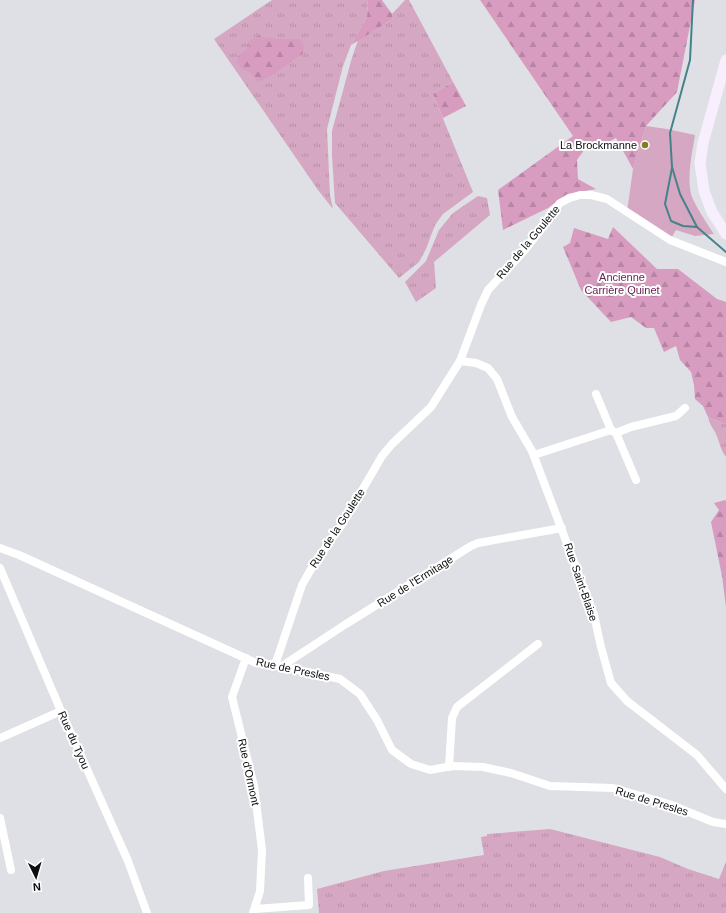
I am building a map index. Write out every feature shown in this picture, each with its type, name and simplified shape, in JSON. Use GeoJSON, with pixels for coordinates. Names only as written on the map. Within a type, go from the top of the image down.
{"type":"FeatureCollection","features":[{"type":"Feature","properties":{"kind":"main road"},"geometry":{"type":"LineString","coordinates":[[726,60],[703,142],[700,163],[704,191],[712,212],[726,234]]}},
{"type":"Feature","properties":{"kind":"street","name":"Rue de la Goulette"},"geometry":{"type":"LineString","coordinates":[[278,666],[302,585],[314,564],[343,523],[382,456],[392,444],[431,408],[460,361],[488,290],[524,251],[560,203],[580,195],[591,195],[606,199],[670,240],[726,262]]}},
{"type":"Feature","properties":{"kind":"street","name":"Rue Saint-Blaise"},"geometry":{"type":"LineString","coordinates":[[460,361],[476,363],[488,368],[497,379],[512,417],[534,455],[594,615],[611,683],[627,701],[698,755],[726,790]]}},
{"type":"Feature","properties":{"kind":"street"},"geometry":{"type":"LineString","coordinates":[[596,394],[636,480]]}},
{"type":"Feature","properties":{"kind":"street"},"geometry":{"type":"LineString","coordinates":[[534,455],[613,431],[676,416],[685,408]]}},
{"type":"Feature","properties":{"kind":"street","name":"Rue de l'Ermitage"},"geometry":{"type":"LineString","coordinates":[[278,666],[471,546],[478,543],[562,528]]}},
{"type":"Feature","properties":{"kind":"street","name":"Rue de Presles"},"geometry":{"type":"LineString","coordinates":[[0,548],[19,555],[256,663],[340,679],[360,694],[377,720],[392,750],[411,764],[430,770],[449,767],[483,767],[511,773],[550,786],[613,788],[669,804],[713,822],[726,824]]}},
{"type":"Feature","properties":{"kind":"street","name":"Rue du Tyou"},"geometry":{"type":"LineString","coordinates":[[0,568],[61,711],[128,861],[147,913]]}},
{"type":"Feature","properties":{"kind":"street"},"geometry":{"type":"LineString","coordinates":[[449,767],[452,718],[457,707],[538,644]]}},
{"type":"Feature","properties":{"kind":"street","name":"Rue d'Ormont"},"geometry":{"type":"LineString","coordinates":[[246,658],[232,697],[254,786],[262,850],[260,891],[254,911]]}},
{"type":"Feature","properties":{"kind":"street"},"geometry":{"type":"LineString","coordinates":[[0,738],[61,711]]}},
{"type":"Feature","properties":{"kind":"street"},"geometry":{"type":"LineString","coordinates":[[0,818],[11,870]]}},
{"type":"Feature","properties":{"kind":"street"},"geometry":{"type":"LineString","coordinates":[[254,911],[309,905],[308,878]]}},
{"type":"Feature","properties":{"kind":"green space"},"geometry":{"type":"Polygon","coordinates":[[[272,0],[368,0],[367,17],[351,45],[343,66],[327,129],[330,195],[333,209],[318,190],[214,39],[272,0]]]}},
{"type":"Feature","properties":{"kind":"green space"},"geometry":{"type":"Polygon","coordinates":[[[368,0],[382,0],[392,14],[393,19],[351,45],[367,17],[368,0]]]}},
{"type":"Feature","properties":{"kind":"green space"},"geometry":{"type":"Polygon","coordinates":[[[405,0],[409,0],[453,82],[433,94],[473,192],[443,214],[435,225],[426,249],[419,262],[399,278],[335,203],[332,131],[358,40],[393,19],[392,14],[405,0]]]}},
{"type":"Feature","properties":{"kind":"green space"},"geometry":{"type":"Polygon","coordinates":[[[480,0],[695,0],[677,92],[646,126],[633,169],[616,138],[603,145],[587,146],[577,160],[578,179],[596,189],[567,194],[548,208],[503,230],[498,190],[573,136],[480,0]]]}},
{"type":"Feature","properties":{"kind":"green space"},"geometry":{"type":"Polygon","coordinates":[[[258,36],[275,39],[299,39],[304,45],[303,53],[274,74],[258,82],[250,72],[242,69],[237,62],[238,56],[249,47],[248,42],[258,36]]]}},
{"type":"Feature","properties":{"kind":"green space"},"geometry":{"type":"Polygon","coordinates":[[[453,82],[466,106],[443,118],[433,94],[453,82]]]}},
{"type":"Feature","properties":{"kind":"green space"},"geometry":{"type":"Polygon","coordinates":[[[646,126],[695,135],[691,157],[691,194],[698,209],[714,234],[695,236],[676,230],[670,240],[627,212],[633,169],[646,126]]]}},
{"type":"Feature","properties":{"kind":"green space"},"geometry":{"type":"Polygon","coordinates":[[[478,196],[487,198],[490,215],[434,262],[436,288],[416,302],[405,282],[426,261],[439,230],[453,213],[478,196]]]}},
{"type":"Feature","properties":{"kind":"green space","name":"Ancienne Carrière Quinet"},"geometry":{"type":"Polygon","coordinates":[[[613,227],[657,269],[678,269],[717,299],[726,302],[726,424],[708,417],[703,406],[695,399],[691,372],[680,360],[676,346],[664,352],[654,328],[646,328],[631,317],[611,322],[581,290],[563,247],[570,243],[574,228],[608,239],[613,227]]]}},
{"type":"Feature","properties":{"kind":"green space"},"geometry":{"type":"Polygon","coordinates":[[[708,417],[726,424],[726,457],[722,451],[717,435],[708,417]]]}},
{"type":"Feature","properties":{"kind":"green space"},"geometry":{"type":"Polygon","coordinates":[[[725,500],[726,607],[722,576],[711,522],[719,510],[714,503],[725,500]]]}},
{"type":"Feature","properties":{"kind":"green space"},"geometry":{"type":"Polygon","coordinates":[[[550,829],[660,857],[688,869],[719,879],[726,862],[726,913],[319,913],[317,889],[384,871],[484,855],[481,837],[487,836],[487,834],[550,829]]]}},
{"type":"Feature","properties":{"kind":"waterway"},"geometry":{"type":"LineString","coordinates":[[693,0],[690,60],[670,133],[672,167],[680,194],[697,227],[726,252]]}},
{"type":"Feature","properties":{"kind":"waterway"},"geometry":{"type":"LineString","coordinates":[[672,168],[665,204],[671,221],[683,226],[697,227]]}},
{"type":"Feature","properties":{"kind":"place","name":"La Brockmanne"},"geometry":{"type":"Point","coordinates":[645,145]}}]}
